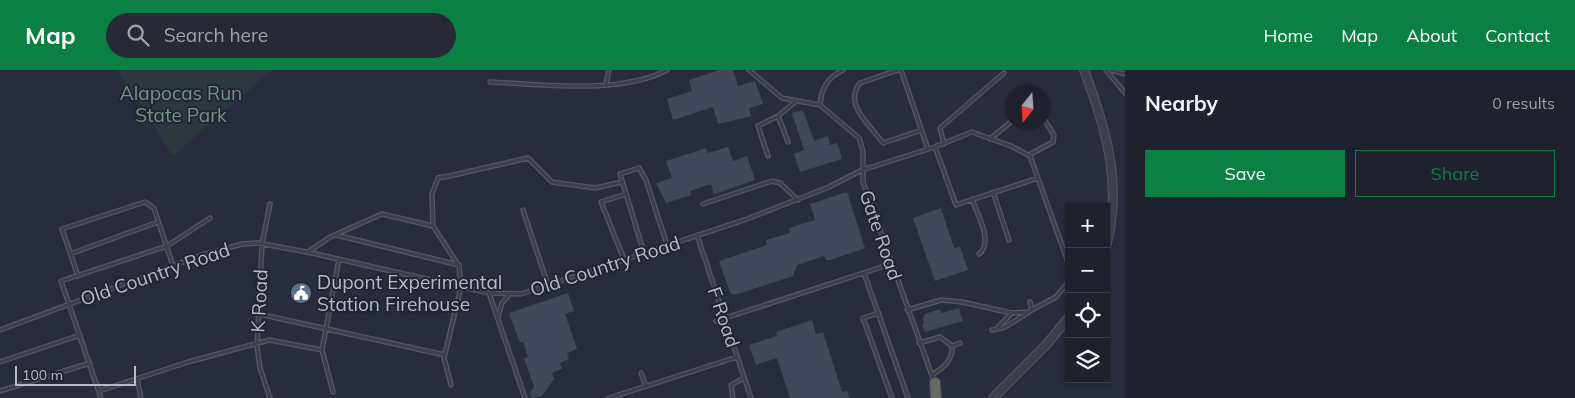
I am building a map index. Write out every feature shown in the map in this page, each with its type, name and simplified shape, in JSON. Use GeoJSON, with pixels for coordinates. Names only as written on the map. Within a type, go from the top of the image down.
{"type":"FeatureCollection","features":[{"type":"Feature","properties":{"kind":"highway"},"geometry":{"type":"LineString","coordinates":[[933,379],[936,398]]}},
{"type":"Feature","properties":{"kind":"street"},"geometry":{"type":"LineString","coordinates":[[1084,70],[1100,111],[1110,150],[1114,188],[1110,232]]}},
{"type":"Feature","properties":{"kind":"street"},"geometry":{"type":"LineString","coordinates":[[992,398],[1046,345],[1065,322]]}},
{"type":"Feature","properties":{"kind":"lane"},"geometry":{"type":"LineString","coordinates":[[606,84],[609,70]]}},
{"type":"Feature","properties":{"kind":"lane"},"geometry":{"type":"LineString","coordinates":[[490,82],[570,86],[633,83],[666,70]]}},
{"type":"Feature","properties":{"kind":"lane"},"geometry":{"type":"LineString","coordinates":[[749,70],[779,96],[820,105],[826,81],[843,70]]}},
{"type":"Feature","properties":{"kind":"lane"},"geometry":{"type":"LineString","coordinates":[[922,130],[883,142],[854,104],[853,96],[860,83],[900,70],[922,130],[928,149]]}},
{"type":"Feature","properties":{"kind":"lane"},"geometry":{"type":"LineString","coordinates":[[1106,70],[1125,93]]}},
{"type":"Feature","properties":{"kind":"lane"},"geometry":{"type":"LineString","coordinates":[[1111,70],[1125,74]]}},
{"type":"Feature","properties":{"kind":"lane"},"geometry":{"type":"LineString","coordinates":[[944,144],[940,128],[1004,73]]}},
{"type":"Feature","properties":{"kind":"lane"},"geometry":{"type":"LineString","coordinates":[[768,156],[758,126],[778,116],[796,101]]}},
{"type":"Feature","properties":{"kind":"lane","name":"Gate Road"},"geometry":{"type":"LineString","coordinates":[[820,105],[859,138],[862,151],[863,182],[907,310],[941,398]]}},
{"type":"Feature","properties":{"kind":"lane"},"geometry":{"type":"LineString","coordinates":[[778,116],[788,142]]}},
{"type":"Feature","properties":{"kind":"lane"},"geometry":{"type":"LineString","coordinates":[[990,139],[1005,127]]}},
{"type":"Feature","properties":{"kind":"lane"},"geometry":{"type":"LineString","coordinates":[[1050,129],[1054,135],[1053,142],[1029,155],[1065,254]]}},
{"type":"Feature","properties":{"kind":"lane","name":"Old Country Road"},"geometry":{"type":"LineString","coordinates":[[0,330],[173,266],[242,244],[262,244],[307,252],[489,293],[509,295],[548,285],[798,200],[862,170],[944,144],[972,132],[1011,146],[1029,155]]}},
{"type":"Feature","properties":{"kind":"lane"},"geometry":{"type":"LineString","coordinates":[[935,147],[956,204],[1038,178]]}},
{"type":"Feature","properties":{"kind":"lane"},"geometry":{"type":"LineString","coordinates":[[451,385],[446,370],[444,354],[461,287],[460,266],[433,226],[432,194],[438,178],[528,158],[552,182],[595,188],[622,182]]}},
{"type":"Feature","properties":{"kind":"lane"},"geometry":{"type":"LineString","coordinates":[[644,253],[620,174],[639,168],[646,180],[667,245]]}},
{"type":"Feature","properties":{"kind":"lane"},"geometry":{"type":"LineString","coordinates":[[703,204],[772,181],[780,183],[798,200]]}},
{"type":"Feature","properties":{"kind":"lane"},"geometry":{"type":"LineString","coordinates":[[993,192],[1009,240]]}},
{"type":"Feature","properties":{"kind":"lane"},"geometry":{"type":"LineString","coordinates":[[624,260],[601,202],[626,194]]}},
{"type":"Feature","properties":{"kind":"lane"},"geometry":{"type":"LineString","coordinates":[[972,199],[986,239],[985,247],[979,254]]}},
{"type":"Feature","properties":{"kind":"lane"},"geometry":{"type":"LineString","coordinates":[[78,276],[62,229],[145,202],[154,208],[173,266]]}},
{"type":"Feature","properties":{"kind":"lane","name":"K Road"},"geometry":{"type":"LineString","coordinates":[[270,204],[262,244],[257,342],[260,368],[270,398]]}},
{"type":"Feature","properties":{"kind":"lane"},"geometry":{"type":"LineString","coordinates":[[524,210],[548,285]]}},
{"type":"Feature","properties":{"kind":"lane"},"geometry":{"type":"LineString","coordinates":[[307,252],[336,235],[382,214],[433,226]]}},
{"type":"Feature","properties":{"kind":"lane"},"geometry":{"type":"LineString","coordinates":[[102,398],[61,281],[167,246],[210,218]]}},
{"type":"Feature","properties":{"kind":"lane"},"geometry":{"type":"LineString","coordinates":[[70,254],[158,222]]}},
{"type":"Feature","properties":{"kind":"lane"},"geometry":{"type":"LineString","coordinates":[[336,235],[460,266]]}},
{"type":"Feature","properties":{"kind":"lane","name":"F Road"},"geometry":{"type":"LineString","coordinates":[[697,235],[751,398]]}},
{"type":"Feature","properties":{"kind":"lane"},"geometry":{"type":"LineString","coordinates":[[333,392],[322,350],[339,259]]}},
{"type":"Feature","properties":{"kind":"lane"},"geometry":{"type":"LineString","coordinates":[[716,321],[891,264]]}},
{"type":"Feature","properties":{"kind":"lane"},"geometry":{"type":"LineString","coordinates":[[864,273],[908,398]]}},
{"type":"Feature","properties":{"kind":"lane"},"geometry":{"type":"LineString","coordinates":[[992,330],[1005,327],[1060,294],[1065,287]]}},
{"type":"Feature","properties":{"kind":"lane"},"geometry":{"type":"LineString","coordinates":[[489,293],[525,398]]}},
{"type":"Feature","properties":{"kind":"lane"},"geometry":{"type":"LineString","coordinates":[[499,323],[502,303],[509,295]]}},
{"type":"Feature","properties":{"kind":"lane"},"geometry":{"type":"LineString","coordinates":[[907,310],[941,300],[962,302],[1012,313],[1028,312]]}},
{"type":"Feature","properties":{"kind":"lane"},"geometry":{"type":"LineString","coordinates":[[1030,302],[1032,310]]}},
{"type":"Feature","properties":{"kind":"lane"},"geometry":{"type":"LineString","coordinates":[[879,313],[863,318],[892,398]]}},
{"type":"Feature","properties":{"kind":"lane"},"geometry":{"type":"LineString","coordinates":[[997,328],[1012,313]]}},
{"type":"Feature","properties":{"kind":"lane"},"geometry":{"type":"LineString","coordinates":[[259,314],[444,354]]}},
{"type":"Feature","properties":{"kind":"lane"},"geometry":{"type":"LineString","coordinates":[[0,362],[80,336]]}},
{"type":"Feature","properties":{"kind":"lane"},"geometry":{"type":"LineString","coordinates":[[919,342],[940,337],[952,346]]}},
{"type":"Feature","properties":{"kind":"lane"},"geometry":{"type":"LineString","coordinates":[[99,391],[257,342],[269,340],[322,350]]}},
{"type":"Feature","properties":{"kind":"lane"},"geometry":{"type":"LineString","coordinates":[[952,346],[960,343]]}},
{"type":"Feature","properties":{"kind":"lane"},"geometry":{"type":"LineString","coordinates":[[933,379],[948,364],[952,356],[952,346]]}},
{"type":"Feature","properties":{"kind":"lane"},"geometry":{"type":"LineString","coordinates":[[609,398],[737,357]]}},
{"type":"Feature","properties":{"kind":"lane"},"geometry":{"type":"LineString","coordinates":[[0,391],[90,363]]}},
{"type":"Feature","properties":{"kind":"lane"},"geometry":{"type":"LineString","coordinates":[[642,373],[646,386]]}},
{"type":"Feature","properties":{"kind":"lane"},"geometry":{"type":"LineString","coordinates":[[733,398],[731,385],[744,378]]}},
{"type":"Feature","properties":{"kind":"lane"},"geometry":{"type":"LineString","coordinates":[[137,379],[141,398]]}},
{"type":"Feature","properties":{"kind":"green space","name":"Alapocas Run State Park"},"geometry":{"type":"Polygon","coordinates":[[[117,70],[272,70],[173,156],[117,70]]]}},
{"type":"Feature","properties":{"kind":"building"},"geometry":{"type":"Polygon","coordinates":[[[720,70],[733,70],[738,86],[755,81],[763,104],[749,108],[751,116],[718,124],[713,107],[673,120],[667,99],[692,91],[689,80],[720,70]]]}},
{"type":"Feature","properties":{"kind":"building"},"geometry":{"type":"Polygon","coordinates":[[[803,110],[814,141],[828,136],[830,145],[837,143],[842,159],[800,172],[794,154],[804,150],[792,113],[803,110]]]}},
{"type":"Feature","properties":{"kind":"building"},"geometry":{"type":"Polygon","coordinates":[[[728,147],[733,161],[747,156],[755,180],[714,194],[711,184],[690,191],[691,195],[666,203],[656,183],[672,178],[666,161],[706,148],[708,153],[728,147]]]}},
{"type":"Feature","properties":{"kind":"building"},"geometry":{"type":"Polygon","coordinates":[[[847,192],[865,248],[831,260],[826,260],[824,256],[797,265],[793,276],[734,295],[730,292],[719,261],[767,245],[766,240],[790,233],[789,228],[815,220],[810,204],[847,192]]]}},
{"type":"Feature","properties":{"kind":"building"},"geometry":{"type":"Polygon","coordinates":[[[941,208],[954,248],[960,247],[968,270],[935,281],[913,218],[941,208]]]}},
{"type":"Feature","properties":{"kind":"building"},"geometry":{"type":"Polygon","coordinates":[[[568,293],[574,311],[565,314],[577,349],[567,353],[569,359],[560,363],[562,369],[552,373],[554,379],[542,396],[532,398],[530,393],[534,387],[524,358],[528,357],[523,342],[520,343],[509,313],[568,293]]]}},
{"type":"Feature","properties":{"kind":"building"},"geometry":{"type":"Polygon","coordinates":[[[959,308],[963,321],[925,332],[922,325],[924,324],[923,318],[925,314],[940,309],[942,313],[959,308]]]}},
{"type":"Feature","properties":{"kind":"building"},"geometry":{"type":"Polygon","coordinates":[[[812,320],[816,334],[823,332],[842,392],[847,391],[850,398],[790,398],[777,358],[756,365],[749,345],[777,336],[776,332],[812,320]]]}},
{"type":"Feature","properties":{"kind":"place","name":"Dupont Experimental Station Firehouse"},"geometry":{"type":"Point","coordinates":[301,293]}}]}
